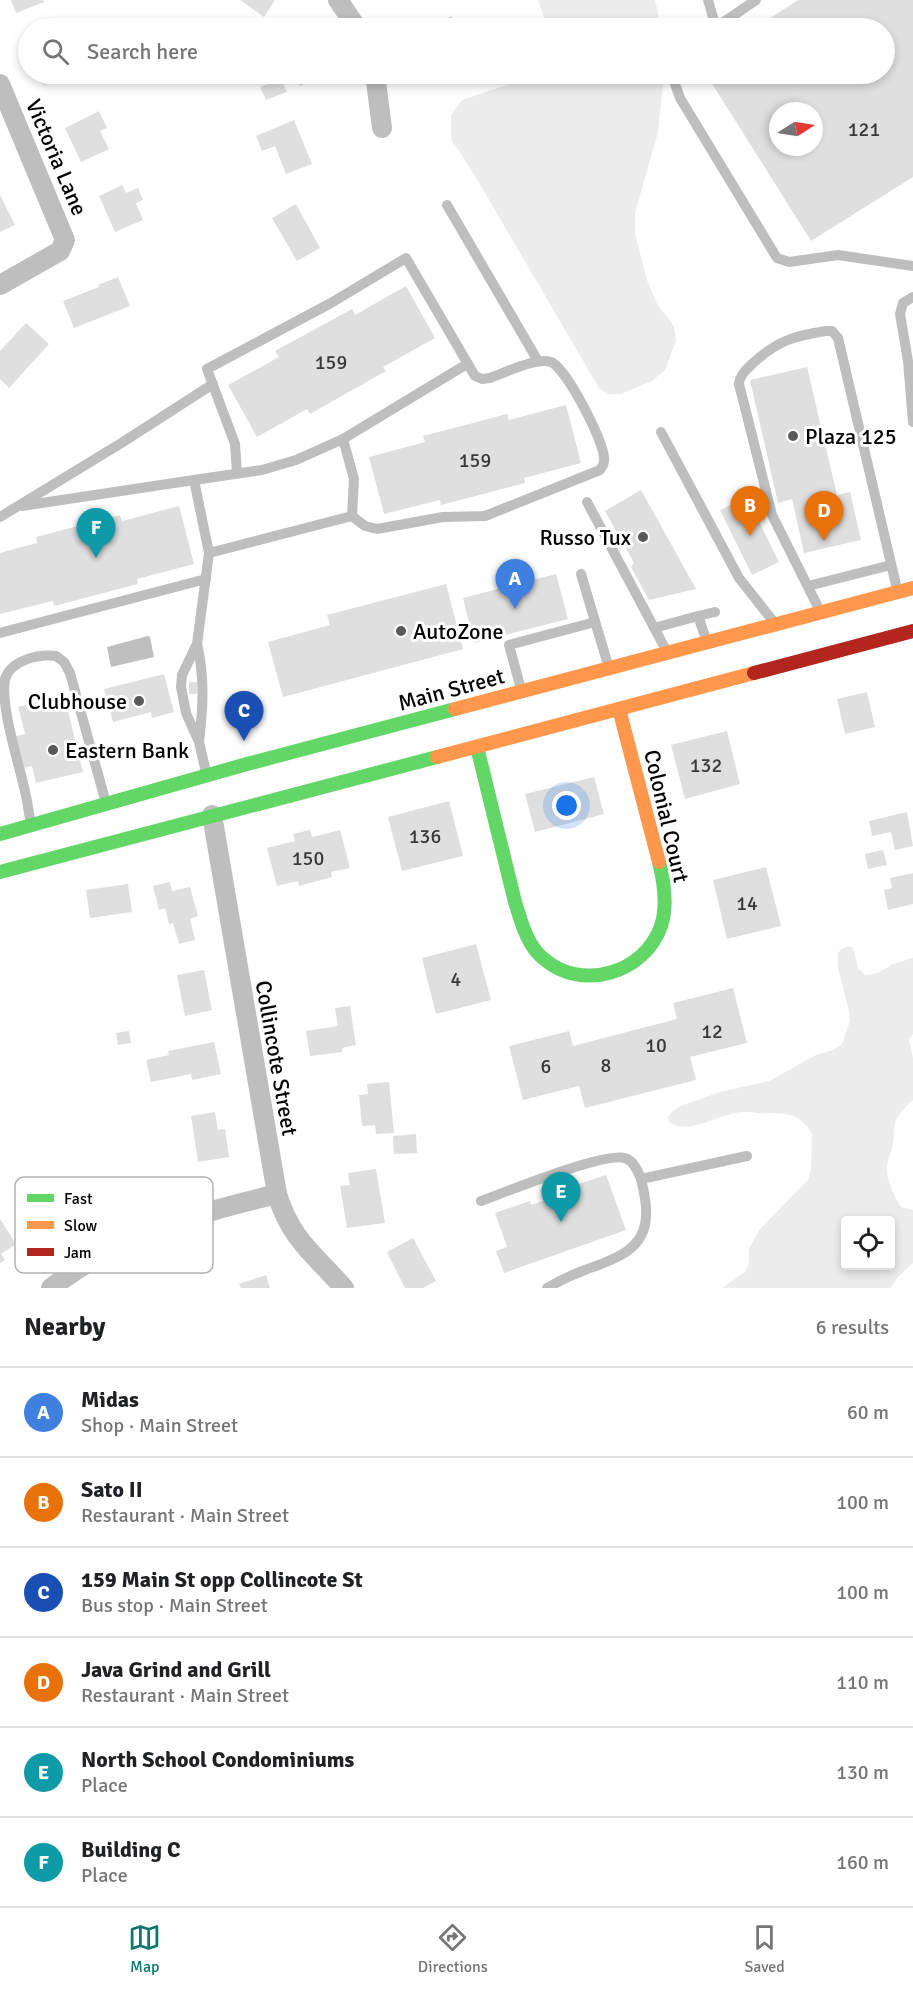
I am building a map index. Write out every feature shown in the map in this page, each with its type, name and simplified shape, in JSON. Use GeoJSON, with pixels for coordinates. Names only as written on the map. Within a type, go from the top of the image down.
{"type":"FeatureCollection","features":[{"type":"Feature","properties":{"kind":"main road","name":"Main Street"},"geometry":{"type":"LineString","coordinates":[[0,834],[207,775],[321,750],[609,668],[913,588]]}},
{"type":"Feature","properties":{"kind":"main road"},"geometry":{"type":"LineString","coordinates":[[0,872],[913,632]]}},
{"type":"Feature","properties":{"kind":"main road","name":"Colonial Court"},"geometry":{"type":"LineString","coordinates":[[477,747],[518,912],[535,949],[552,966],[564,972],[590,977],[613,973],[625,968],[648,951],[658,937],[664,911],[662,879],[619,709]]}},
{"type":"Feature","properties":{"kind":"main road"},"geometry":{"type":"LineString","coordinates":[[303,793],[317,786],[324,774]]}},
{"type":"Feature","properties":{"kind":"street"},"geometry":{"type":"LineString","coordinates":[[338,0],[350,18]]}},
{"type":"Feature","properties":{"kind":"street","name":"Victoria Lane"},"geometry":{"type":"LineString","coordinates":[[0,84],[65,240],[60,251],[0,285]]}},
{"type":"Feature","properties":{"kind":"street"},"geometry":{"type":"LineString","coordinates":[[376,84],[382,128]]}},
{"type":"Feature","properties":{"kind":"street","name":"Collincote Street"},"geometry":{"type":"LineString","coordinates":[[212,815],[277,1194],[295,1235],[312,1257],[344,1288]]}},
{"type":"Feature","properties":{"kind":"street"},"geometry":{"type":"LineString","coordinates":[[213,1210],[277,1194]]}},
{"type":"Feature","properties":{"kind":"street"},"geometry":{"type":"LineString","coordinates":[[51,1288],[72,1273]]}},
{"type":"Feature","properties":{"kind":"lane"},"geometry":{"type":"LineString","coordinates":[[708,0],[712,18]]}},
{"type":"Feature","properties":{"kind":"lane"},"geometry":{"type":"LineString","coordinates":[[730,18],[756,0]]}},
{"type":"Feature","properties":{"kind":"lane"},"geometry":{"type":"LineString","coordinates":[[675,84],[680,98],[777,258],[789,262],[838,255],[913,266]]}},
{"type":"Feature","properties":{"kind":"lane"},"geometry":{"type":"LineString","coordinates":[[447,205],[538,361]]}},
{"type":"Feature","properties":{"kind":"lane"},"geometry":{"type":"LineString","coordinates":[[237,473],[235,444],[207,369],[331,303],[406,258],[475,376],[486,379],[538,361],[550,362],[560,369],[592,422],[604,458],[600,470],[485,516],[443,517],[377,529],[365,526],[352,516]]}},
{"type":"Feature","properties":{"kind":"lane"},"geometry":{"type":"LineString","coordinates":[[913,297],[903,303],[900,314],[908,361],[913,422]]}},
{"type":"Feature","properties":{"kind":"lane"},"geometry":{"type":"LineString","coordinates":[[821,612],[772,515],[739,382],[743,373],[772,347],[786,340],[823,331],[832,332],[839,341],[898,592]]}},
{"type":"Feature","properties":{"kind":"lane"},"geometry":{"type":"LineString","coordinates":[[15,507],[262,470],[279,465],[343,440],[467,364]]}},
{"type":"Feature","properties":{"kind":"lane"},"geometry":{"type":"LineString","coordinates":[[0,517],[213,384]]}},
{"type":"Feature","properties":{"kind":"lane"},"geometry":{"type":"LineString","coordinates":[[661,432],[739,578],[775,624]]}},
{"type":"Feature","properties":{"kind":"lane"},"geometry":{"type":"LineString","coordinates":[[343,440],[354,479],[352,516]]}},
{"type":"Feature","properties":{"kind":"lane"},"geometry":{"type":"LineString","coordinates":[[194,480],[209,554],[197,644],[182,675],[181,687],[186,713],[199,742],[207,775]]}},
{"type":"Feature","properties":{"kind":"lane"},"geometry":{"type":"LineString","coordinates":[[587,502],[667,653]]}},
{"type":"Feature","properties":{"kind":"lane"},"geometry":{"type":"LineString","coordinates":[[209,554],[352,516]]}},
{"type":"Feature","properties":{"kind":"lane"},"geometry":{"type":"LineString","coordinates":[[807,586],[891,565]]}},
{"type":"Feature","properties":{"kind":"lane"},"geometry":{"type":"LineString","coordinates":[[581,574],[609,668]]}},
{"type":"Feature","properties":{"kind":"lane"},"geometry":{"type":"LineString","coordinates":[[0,633],[206,579]]}},
{"type":"Feature","properties":{"kind":"lane"},"geometry":{"type":"LineString","coordinates":[[654,628],[715,612]]}},
{"type":"Feature","properties":{"kind":"lane"},"geometry":{"type":"LineString","coordinates":[[698,616],[708,642]]}},
{"type":"Feature","properties":{"kind":"lane"},"geometry":{"type":"LineString","coordinates":[[522,692],[509,645],[595,622]]}},
{"type":"Feature","properties":{"kind":"lane"},"geometry":{"type":"LineString","coordinates":[[197,644],[203,672],[199,742]]}},
{"type":"Feature","properties":{"kind":"lane"},"geometry":{"type":"LineString","coordinates":[[31,825],[26,796],[4,713],[3,690],[7,673],[36,656],[56,656],[70,673],[106,803]]}},
{"type":"Feature","properties":{"kind":"lane"},"geometry":{"type":"LineString","coordinates":[[641,1179],[747,1156]]}},
{"type":"Feature","properties":{"kind":"lane"},"geometry":{"type":"LineString","coordinates":[[481,1201],[589,1162],[617,1157],[631,1161],[641,1179],[646,1216],[641,1237],[635,1245],[618,1257],[547,1288]]}},
{"type":"Feature","properties":{"kind":"shaded area"},"geometry":{"type":"Polygon","coordinates":[[[538,0],[655,0],[659,18],[544,18],[538,0]]]}},
{"type":"Feature","properties":{"kind":"shaded area"},"geometry":{"type":"Polygon","coordinates":[[[509,84],[663,84],[658,132],[635,213],[635,234],[647,280],[657,304],[674,326],[676,341],[665,370],[652,381],[621,394],[608,394],[599,388],[474,174],[451,139],[451,115],[462,100],[509,84]]]}},
{"type":"Feature","properties":{"kind":"shaded area"},"geometry":{"type":"Polygon","coordinates":[[[148,636],[154,657],[111,667],[107,647],[148,636]]]}},
{"type":"Feature","properties":{"kind":"shaded area"},"geometry":{"type":"Polygon","coordinates":[[[848,946],[853,947],[858,968],[865,975],[878,973],[893,964],[913,958],[913,1034],[909,1039],[913,1058],[913,1100],[900,1113],[895,1122],[887,1173],[889,1183],[901,1207],[913,1210],[913,1263],[898,1277],[891,1288],[722,1288],[746,1271],[749,1249],[759,1230],[808,1180],[811,1170],[812,1134],[801,1120],[789,1114],[738,1112],[683,1127],[669,1122],[668,1117],[683,1105],[720,1092],[769,1081],[816,1055],[835,1049],[842,1044],[850,1021],[838,968],[840,950],[848,946]]]}},
{"type":"Feature","properties":{"kind":"building"},"geometry":{"type":"Polygon","coordinates":[[[11,0],[43,0],[44,2],[16,13],[11,0]]]}},
{"type":"Feature","properties":{"kind":"building"},"geometry":{"type":"Polygon","coordinates":[[[240,0],[275,0],[264,17],[240,0]]]}},
{"type":"Feature","properties":{"kind":"building"},"geometry":{"type":"Polygon","coordinates":[[[798,0],[913,0],[913,177],[811,241],[712,84],[895,84],[895,18],[770,18],[798,0]]]}},
{"type":"Feature","properties":{"kind":"building"},"geometry":{"type":"Polygon","coordinates":[[[268,84],[283,84],[287,92],[266,100],[260,87],[268,84]]]}},
{"type":"Feature","properties":{"kind":"building"},"geometry":{"type":"Polygon","coordinates":[[[99,111],[107,128],[100,131],[109,149],[81,162],[65,128],[99,111]]]}},
{"type":"Feature","properties":{"kind":"building"},"geometry":{"type":"Polygon","coordinates":[[[294,120],[312,164],[286,174],[275,146],[262,151],[256,136],[294,120]]]}},
{"type":"Feature","properties":{"kind":"building"},"geometry":{"type":"Polygon","coordinates":[[[122,185],[126,193],[138,188],[143,200],[136,203],[143,220],[115,232],[99,196],[122,185]]]}},
{"type":"Feature","properties":{"kind":"building"},"geometry":{"type":"Polygon","coordinates":[[[0,195],[15,225],[0,232],[0,195]]]}},
{"type":"Feature","properties":{"kind":"building"},"geometry":{"type":"Polygon","coordinates":[[[296,204],[320,248],[297,261],[272,218],[296,204]]]}},
{"type":"Feature","properties":{"kind":"building"},"geometry":{"type":"Polygon","coordinates":[[[118,277],[130,306],[74,328],[63,301],[118,277]]]}},
{"type":"Feature","properties":{"kind":"building"},"geometry":{"type":"Polygon","coordinates":[[[406,286],[435,338],[383,367],[386,371],[310,414],[307,409],[257,437],[228,385],[279,357],[275,351],[352,309],[355,315],[406,286]]]}},
{"type":"Feature","properties":{"kind":"building"},"geometry":{"type":"Polygon","coordinates":[[[26,323],[49,344],[9,388],[0,379],[0,351],[26,323]]]}},
{"type":"Feature","properties":{"kind":"building","name":"Plaza 125"},"geometry":{"type":"Polygon","coordinates":[[[807,367],[837,495],[850,492],[861,540],[804,553],[792,499],[778,503],[750,380],[807,367]]]}},
{"type":"Feature","properties":{"kind":"building"},"geometry":{"type":"Polygon","coordinates":[[[566,405],[581,463],[524,478],[525,483],[441,505],[440,500],[384,514],[369,457],[425,442],[423,436],[507,414],[509,420],[566,405]]]}},
{"type":"Feature","properties":{"kind":"building","name":"Russo Tux"},"geometry":{"type":"Polygon","coordinates":[[[641,490],[696,589],[649,600],[631,567],[634,563],[605,511],[641,490]]]}},
{"type":"Feature","properties":{"kind":"building"},"geometry":{"type":"Polygon","coordinates":[[[747,497],[779,562],[752,575],[720,510],[747,497]]]}},
{"type":"Feature","properties":{"kind":"building"},"geometry":{"type":"Polygon","coordinates":[[[179,506],[194,564],[137,579],[138,584],[54,606],[53,601],[0,614],[0,553],[37,543],[36,537],[120,515],[122,521],[179,506]]]}},
{"type":"Feature","properties":{"kind":"building"},"geometry":{"type":"Polygon","coordinates":[[[556,574],[568,619],[474,643],[463,598],[556,574]]]}},
{"type":"Feature","properties":{"kind":"building","name":"AutoZone"},"geometry":{"type":"Polygon","coordinates":[[[446,584],[463,649],[283,697],[268,642],[330,625],[327,615],[446,584]]]}},
{"type":"Feature","properties":{"kind":"building","name":"Clubhouse"},"geometry":{"type":"Polygon","coordinates":[[[164,674],[174,712],[152,718],[151,712],[113,722],[104,689],[164,674]]]}},
{"type":"Feature","properties":{"kind":"building"},"geometry":{"type":"Polygon","coordinates":[[[189,682],[197,682],[197,694],[189,694],[189,682]]]}},
{"type":"Feature","properties":{"kind":"building"},"geometry":{"type":"Polygon","coordinates":[[[867,692],[875,727],[845,734],[837,699],[867,692]]]}},
{"type":"Feature","properties":{"kind":"building","name":"Eastern Bank"},"geometry":{"type":"Polygon","coordinates":[[[64,695],[83,772],[36,783],[32,766],[16,770],[8,738],[25,734],[18,707],[64,695]]]}},
{"type":"Feature","properties":{"kind":"building"},"geometry":{"type":"Polygon","coordinates":[[[727,731],[740,784],[685,799],[671,745],[727,731]]]}},
{"type":"Feature","properties":{"kind":"building"},"geometry":{"type":"Polygon","coordinates":[[[594,777],[604,814],[535,832],[525,794],[594,777]]]}},
{"type":"Feature","properties":{"kind":"building"},"geometry":{"type":"Polygon","coordinates":[[[449,801],[463,856],[402,871],[388,817],[449,801]]]}},
{"type":"Feature","properties":{"kind":"building"},"geometry":{"type":"Polygon","coordinates":[[[907,812],[913,846],[895,850],[891,832],[872,836],[869,821],[907,812]]]}},
{"type":"Feature","properties":{"kind":"building"},"geometry":{"type":"Polygon","coordinates":[[[310,830],[312,837],[340,830],[350,868],[331,872],[332,877],[299,886],[298,881],[277,886],[267,848],[295,841],[293,834],[310,830]]]}},
{"type":"Feature","properties":{"kind":"building"},"geometry":{"type":"Polygon","coordinates":[[[883,850],[887,865],[868,869],[865,854],[883,850]]]}},
{"type":"Feature","properties":{"kind":"building"},"geometry":{"type":"Polygon","coordinates":[[[766,867],[781,926],[727,939],[713,880],[766,867]]]}},
{"type":"Feature","properties":{"kind":"building"},"geometry":{"type":"Polygon","coordinates":[[[913,873],[913,904],[888,910],[884,890],[892,888],[890,878],[913,873]]]}},
{"type":"Feature","properties":{"kind":"building"},"geometry":{"type":"Polygon","coordinates":[[[170,882],[172,891],[190,887],[198,916],[190,919],[195,940],[179,944],[173,923],[169,924],[165,908],[159,910],[153,886],[170,882]]]}},
{"type":"Feature","properties":{"kind":"building"},"geometry":{"type":"Polygon","coordinates":[[[128,884],[132,912],[90,918],[86,890],[128,884]]]}},
{"type":"Feature","properties":{"kind":"building"},"geometry":{"type":"Polygon","coordinates":[[[476,944],[491,1000],[436,1014],[422,958],[476,944]]]}},
{"type":"Feature","properties":{"kind":"building"},"geometry":{"type":"Polygon","coordinates":[[[204,970],[212,1010],[185,1016],[177,975],[204,970]]]}},
{"type":"Feature","properties":{"kind":"building"},"geometry":{"type":"Polygon","coordinates":[[[733,988],[747,1043],[690,1057],[696,1080],[585,1108],[579,1086],[523,1100],[509,1046],[569,1031],[573,1046],[677,1019],[673,1003],[733,988]]]}},
{"type":"Feature","properties":{"kind":"building"},"geometry":{"type":"Polygon","coordinates":[[[350,1006],[356,1045],[342,1048],[342,1052],[310,1056],[306,1031],[338,1026],[335,1008],[350,1006]]]}},
{"type":"Feature","properties":{"kind":"building"},"geometry":{"type":"Polygon","coordinates":[[[129,1031],[131,1043],[118,1045],[116,1033],[129,1031]]]}},
{"type":"Feature","properties":{"kind":"building"},"geometry":{"type":"Polygon","coordinates":[[[214,1042],[221,1074],[192,1080],[191,1074],[151,1082],[146,1060],[169,1055],[168,1051],[214,1042]]]}},
{"type":"Feature","properties":{"kind":"building"},"geometry":{"type":"Polygon","coordinates":[[[389,1082],[394,1133],[376,1134],[375,1125],[362,1126],[359,1095],[368,1094],[367,1084],[389,1082]]]}},
{"type":"Feature","properties":{"kind":"building"},"geometry":{"type":"Polygon","coordinates":[[[215,1112],[218,1130],[225,1129],[229,1157],[198,1162],[191,1116],[215,1112]]]}},
{"type":"Feature","properties":{"kind":"building"},"geometry":{"type":"Polygon","coordinates":[[[416,1134],[417,1153],[394,1154],[393,1136],[416,1134]]]}},
{"type":"Feature","properties":{"kind":"building"},"geometry":{"type":"Polygon","coordinates":[[[376,1169],[385,1223],[347,1228],[340,1186],[350,1185],[348,1173],[376,1169]]]}},
{"type":"Feature","properties":{"kind":"building"},"geometry":{"type":"Polygon","coordinates":[[[606,1175],[626,1230],[504,1273],[496,1251],[507,1247],[495,1213],[530,1201],[531,1205],[574,1191],[572,1186],[606,1175]]]}},
{"type":"Feature","properties":{"kind":"building"},"geometry":{"type":"Polygon","coordinates":[[[0,1219],[15,1245],[1,1254],[5,1260],[0,1263],[0,1219]]]}},
{"type":"Feature","properties":{"kind":"building"},"geometry":{"type":"Polygon","coordinates":[[[413,1238],[436,1281],[423,1288],[405,1288],[387,1252],[413,1238]]]}},
{"type":"Feature","properties":{"kind":"building"},"geometry":{"type":"Polygon","coordinates":[[[266,1275],[270,1288],[241,1288],[239,1284],[266,1275]]]}},
{"type":"Feature","properties":{"kind":"traffic: fast"},"geometry":{"type":"LineString","coordinates":[[0,834],[247,764],[455,709]]}},
{"type":"Feature","properties":{"kind":"traffic: fast"},"geometry":{"type":"LineString","coordinates":[[477,747],[522,925],[538,954],[559,969],[576,974],[594,975],[627,966],[641,956],[653,942],[663,918],[665,894],[659,862]]}},
{"type":"Feature","properties":{"kind":"traffic: fast"},"geometry":{"type":"LineString","coordinates":[[0,872],[437,757]]}},
{"type":"Feature","properties":{"kind":"traffic: slow"},"geometry":{"type":"LineString","coordinates":[[455,709],[913,588]]}},
{"type":"Feature","properties":{"kind":"traffic: slow"},"geometry":{"type":"LineString","coordinates":[[437,757],[754,673]]}},
{"type":"Feature","properties":{"kind":"traffic: slow"},"geometry":{"type":"LineString","coordinates":[[619,709],[659,862]]}},
{"type":"Feature","properties":{"kind":"traffic: jam"},"geometry":{"type":"LineString","coordinates":[[754,673],[913,631]]}},
{"type":"Feature","properties":{"kind":"place","name":"Plaza 125"},"geometry":{"type":"Point","coordinates":[793,436]}},
{"type":"Feature","properties":{"kind":"place","name":"Sato II"},"geometry":{"type":"Point","coordinates":[750,536]}},
{"type":"Feature","properties":{"kind":"place","name":"Russo Tux"},"geometry":{"type":"Point","coordinates":[643,537]}},
{"type":"Feature","properties":{"kind":"place","name":"Java Grind and Grill"},"geometry":{"type":"Point","coordinates":[824,541]}},
{"type":"Feature","properties":{"kind":"place","name":"Building C"},"geometry":{"type":"Point","coordinates":[96,558]}},
{"type":"Feature","properties":{"kind":"place","name":"Midas"},"geometry":{"type":"Point","coordinates":[515,609]}},
{"type":"Feature","properties":{"kind":"place","name":"AutoZone"},"geometry":{"type":"Point","coordinates":[401,631]}},
{"type":"Feature","properties":{"kind":"place","name":"Clubhouse"},"geometry":{"type":"Point","coordinates":[139,701]}},
{"type":"Feature","properties":{"kind":"place","name":"159 Main St opp Collincote St"},"geometry":{"type":"Point","coordinates":[244,741]}},
{"type":"Feature","properties":{"kind":"place","name":"Eastern Bank"},"geometry":{"type":"Point","coordinates":[53,750]}},
{"type":"Feature","properties":{"kind":"place","name":"North School Condominiums"},"geometry":{"type":"Point","coordinates":[561,1222]}}]}
